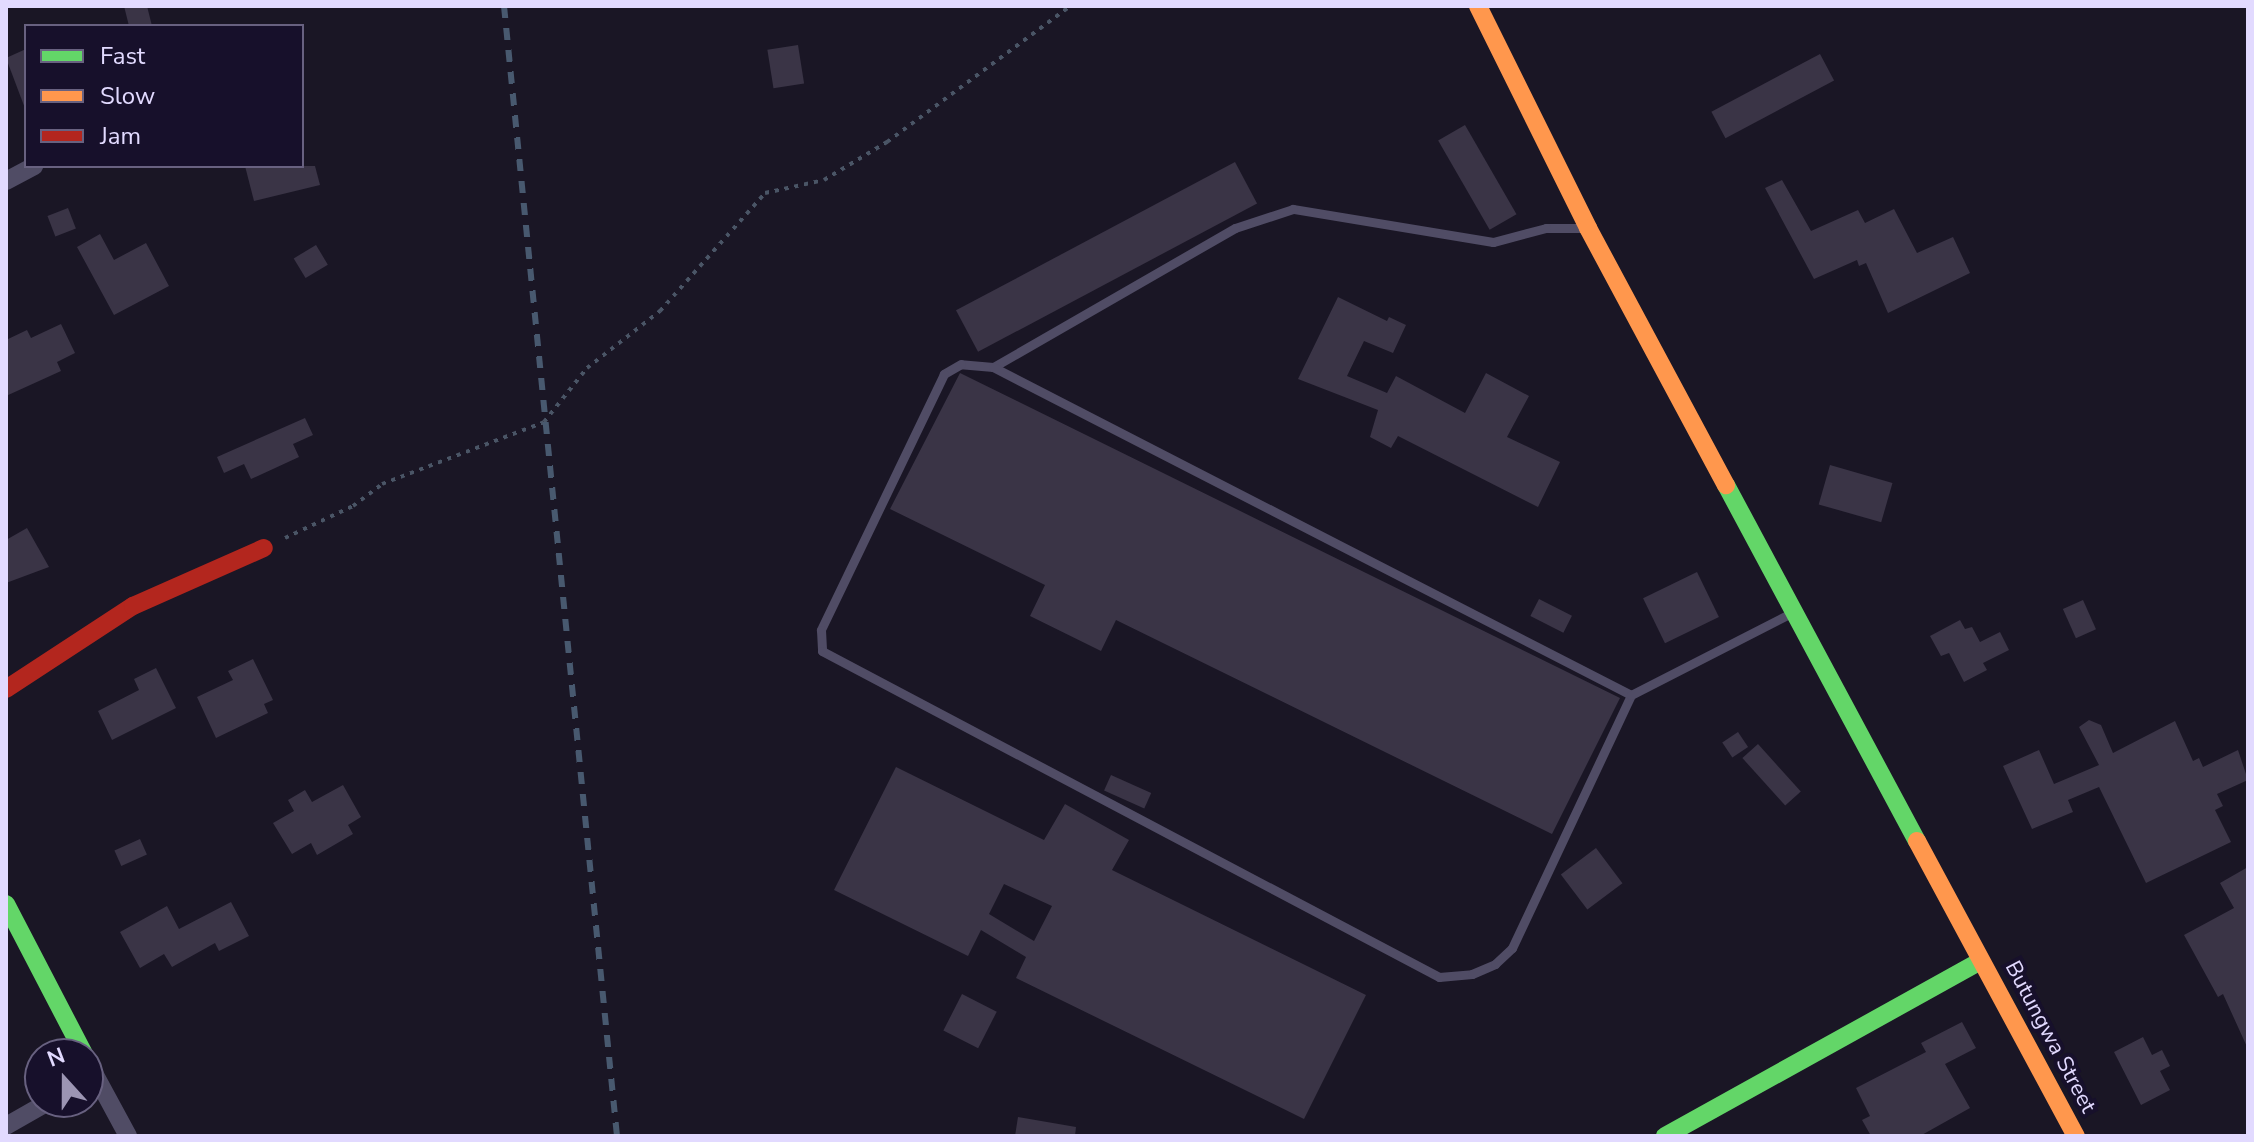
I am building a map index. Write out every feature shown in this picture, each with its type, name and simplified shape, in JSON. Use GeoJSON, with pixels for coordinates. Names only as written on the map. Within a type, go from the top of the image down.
{"type":"FeatureCollection","features":[{"type":"Feature","properties":{"kind":"main road","name":"Butungwa Street"},"geometry":{"type":"LineString","coordinates":[[1478,6],[1588,228],[1797,610],[2076,1136]]}},
{"type":"Feature","properties":{"kind":"main road"},"geometry":{"type":"LineString","coordinates":[[6,689],[133,606],[264,548]]}},
{"type":"Feature","properties":{"kind":"main road"},"geometry":{"type":"LineString","coordinates":[[6,904],[76,1038]]}},
{"type":"Feature","properties":{"kind":"main road"},"geometry":{"type":"LineString","coordinates":[[1665,1136],[1981,961]]}},
{"type":"Feature","properties":{"kind":"street"},"geometry":{"type":"LineString","coordinates":[[6,181],[30,168]]}},
{"type":"Feature","properties":{"kind":"street"},"geometry":{"type":"LineString","coordinates":[[104,1096],[128,1136]]}},
{"type":"Feature","properties":{"kind":"street"},"geometry":{"type":"LineString","coordinates":[[6,1126],[24,1116]]}},
{"type":"Feature","properties":{"kind":"lane"},"geometry":{"type":"LineString","coordinates":[[993,367],[1235,228],[1293,209],[1493,242],[1546,228],[1588,228]]}},
{"type":"Feature","properties":{"kind":"lane"},"geometry":{"type":"LineString","coordinates":[[1631,695],[993,367],[961,364],[944,374],[821,630],[822,651],[1439,977],[1472,974],[1495,964],[1512,948],[1631,695],[1797,610]]}},
{"type":"Feature","properties":{"kind":"path"},"geometry":{"type":"LineString","coordinates":[[264,548],[353,506],[382,484],[544,422],[587,368],[660,311],[765,193],[824,180],[874,150],[1070,6]]}},
{"type":"Feature","properties":{"kind":"building"},"geometry":{"type":"Polygon","coordinates":[[[124,6],[147,6],[152,24],[128,24],[124,6]]]}},
{"type":"Feature","properties":{"kind":"building"},"geometry":{"type":"Polygon","coordinates":[[[798,45],[804,84],[773,88],[767,50],[798,45]]]}},
{"type":"Feature","properties":{"kind":"building"},"geometry":{"type":"Polygon","coordinates":[[[24,50],[24,106],[6,58],[24,50]]]}},
{"type":"Feature","properties":{"kind":"building"},"geometry":{"type":"Polygon","coordinates":[[[1820,54],[1834,80],[1725,138],[1711,112],[1820,54]]]}},
{"type":"Feature","properties":{"kind":"building"},"geometry":{"type":"Polygon","coordinates":[[[1465,125],[1516,214],[1490,230],[1438,140],[1465,125]]]}},
{"type":"Feature","properties":{"kind":"building"},"geometry":{"type":"Polygon","coordinates":[[[1235,162],[1257,203],[978,352],[956,310],[1235,162]]]}},
{"type":"Feature","properties":{"kind":"building"},"geometry":{"type":"Polygon","coordinates":[[[315,166],[320,185],[254,201],[246,168],[315,166]]]}},
{"type":"Feature","properties":{"kind":"building"},"geometry":{"type":"Polygon","coordinates":[[[1782,180],[1811,231],[1858,210],[1865,223],[1894,209],[1917,253],[1953,237],[1970,273],[1888,313],[1866,263],[1859,266],[1857,260],[1814,279],[1765,188],[1782,180]]]}},
{"type":"Feature","properties":{"kind":"building"},"geometry":{"type":"Polygon","coordinates":[[[68,208],[76,229],[55,236],[47,216],[68,208]]]}},
{"type":"Feature","properties":{"kind":"building"},"geometry":{"type":"Polygon","coordinates":[[[100,234],[114,260],[146,243],[169,286],[114,315],[77,247],[100,234]]]}},
{"type":"Feature","properties":{"kind":"building"},"geometry":{"type":"Polygon","coordinates":[[[316,245],[328,265],[306,278],[294,258],[316,245]]]}},
{"type":"Feature","properties":{"kind":"building"},"geometry":{"type":"Polygon","coordinates":[[[1338,297],[1387,321],[1389,317],[1406,325],[1393,353],[1364,341],[1347,376],[1387,393],[1396,376],[1465,413],[1486,373],[1529,396],[1507,437],[1560,462],[1538,507],[1398,436],[1391,448],[1370,437],[1378,410],[1298,379],[1338,297]]]}},
{"type":"Feature","properties":{"kind":"building"},"geometry":{"type":"Polygon","coordinates":[[[61,324],[75,353],[57,362],[61,371],[6,396],[6,340],[27,330],[31,338],[61,324]]]}},
{"type":"Feature","properties":{"kind":"building"},"geometry":{"type":"Polygon","coordinates":[[[960,373],[1620,698],[1552,834],[1116,620],[1101,651],[1030,616],[1045,585],[890,509],[960,373]]]}},
{"type":"Feature","properties":{"kind":"building"},"geometry":{"type":"Polygon","coordinates":[[[305,418],[313,435],[293,444],[299,457],[251,479],[244,464],[224,473],[217,457],[305,418]]]}},
{"type":"Feature","properties":{"kind":"building"},"geometry":{"type":"Polygon","coordinates":[[[1830,465],[1892,483],[1881,522],[1819,504],[1830,465]]]}},
{"type":"Feature","properties":{"kind":"building"},"geometry":{"type":"Polygon","coordinates":[[[27,528],[49,567],[6,583],[6,540],[27,528]]]}},
{"type":"Feature","properties":{"kind":"building"},"geometry":{"type":"Polygon","coordinates":[[[1697,572],[1719,617],[1665,643],[1643,598],[1697,572]]]}},
{"type":"Feature","properties":{"kind":"building"},"geometry":{"type":"Polygon","coordinates":[[[1539,599],[1572,616],[1563,633],[1530,616],[1539,599]]]}},
{"type":"Feature","properties":{"kind":"building"},"geometry":{"type":"Polygon","coordinates":[[[2083,600],[2096,629],[2076,638],[2063,609],[2083,600]]]}},
{"type":"Feature","properties":{"kind":"building"},"geometry":{"type":"Polygon","coordinates":[[[1960,620],[1965,629],[1972,627],[1980,642],[2000,632],[2009,650],[1983,663],[1987,670],[1964,682],[1949,653],[1941,656],[1930,636],[1960,620]]]}},
{"type":"Feature","properties":{"kind":"building"},"geometry":{"type":"Polygon","coordinates":[[[253,659],[273,700],[264,704],[268,713],[216,738],[197,697],[233,680],[228,671],[253,659]]]}},
{"type":"Feature","properties":{"kind":"building"},"geometry":{"type":"Polygon","coordinates":[[[156,668],[176,708],[112,740],[98,711],[139,690],[134,679],[156,668]]]}},
{"type":"Feature","properties":{"kind":"building"},"geometry":{"type":"Polygon","coordinates":[[[2089,720],[2101,725],[2113,753],[2175,721],[2193,761],[2199,758],[2203,767],[2238,750],[2248,780],[2217,794],[2223,806],[2215,810],[2231,842],[2146,883],[2099,787],[2068,800],[2073,812],[2032,829],[2003,766],[2039,750],[2054,784],[2099,765],[2079,727],[2089,720]]]}},
{"type":"Feature","properties":{"kind":"building"},"geometry":{"type":"Polygon","coordinates":[[[1738,732],[1748,747],[1732,758],[1722,743],[1738,732]]]}},
{"type":"Feature","properties":{"kind":"building"},"geometry":{"type":"Polygon","coordinates":[[[1758,744],[1801,792],[1785,806],[1742,758],[1758,744]]]}},
{"type":"Feature","properties":{"kind":"building"},"geometry":{"type":"Polygon","coordinates":[[[896,767],[1044,840],[1065,804],[1129,840],[1112,870],[1366,995],[1304,1119],[1016,978],[1026,957],[981,930],[968,956],[834,890],[896,767]],[[1004,884],[989,914],[1034,941],[1052,906],[1004,884]]]}},
{"type":"Feature","properties":{"kind":"building"},"geometry":{"type":"Polygon","coordinates":[[[1111,775],[1151,793],[1144,808],[1104,791],[1111,775]]]}},
{"type":"Feature","properties":{"kind":"building"},"geometry":{"type":"Polygon","coordinates":[[[343,785],[361,817],[348,825],[353,834],[317,855],[311,843],[292,854],[273,823],[294,811],[288,800],[305,790],[312,802],[343,785]]]}},
{"type":"Feature","properties":{"kind":"building"},"geometry":{"type":"Polygon","coordinates":[[[140,839],[147,855],[121,866],[114,850],[140,839]]]}},
{"type":"Feature","properties":{"kind":"building"},"geometry":{"type":"Polygon","coordinates":[[[1596,848],[1622,883],[1587,910],[1561,874],[1596,848]]]}},
{"type":"Feature","properties":{"kind":"building"},"geometry":{"type":"Polygon","coordinates":[[[2248,867],[2248,1049],[2223,994],[2218,997],[2184,935],[2234,908],[2220,883],[2248,867]]]}},
{"type":"Feature","properties":{"kind":"building"},"geometry":{"type":"Polygon","coordinates":[[[231,902],[249,936],[219,951],[215,943],[172,967],[164,954],[140,968],[120,932],[167,906],[179,929],[231,902]]]}},
{"type":"Feature","properties":{"kind":"building"},"geometry":{"type":"Polygon","coordinates":[[[962,994],[997,1012],[978,1048],[943,1031],[962,994]]]}},
{"type":"Feature","properties":{"kind":"building"},"geometry":{"type":"Polygon","coordinates":[[[1962,1022],[1976,1048],[1945,1064],[1970,1108],[1920,1136],[1871,1136],[1862,1120],[1870,1116],[1856,1088],[1926,1052],[1921,1043],[1962,1022]]]}},
{"type":"Feature","properties":{"kind":"building"},"geometry":{"type":"Polygon","coordinates":[[[2143,1037],[2152,1055],[2162,1050],[2170,1066],[2160,1071],[2170,1090],[2141,1105],[2114,1052],[2143,1037]]]}},
{"type":"Feature","properties":{"kind":"building"},"geometry":{"type":"Polygon","coordinates":[[[1018,1117],[1076,1127],[1075,1136],[1015,1136],[1018,1117]]]}},
{"type":"Feature","properties":{"kind":"railway"},"geometry":{"type":"LineString","coordinates":[[504,6],[617,1136]]}},
{"type":"Feature","properties":{"kind":"traffic: fast"},"geometry":{"type":"LineString","coordinates":[[1726,485],[1917,841]]}},
{"type":"Feature","properties":{"kind":"traffic: fast"},"geometry":{"type":"LineString","coordinates":[[6,904],[76,1038]]}},
{"type":"Feature","properties":{"kind":"traffic: fast"},"geometry":{"type":"LineString","coordinates":[[1665,1136],[1981,961]]}},
{"type":"Feature","properties":{"kind":"traffic: slow"},"geometry":{"type":"LineString","coordinates":[[1478,6],[1588,228],[1726,485]]}},
{"type":"Feature","properties":{"kind":"traffic: slow"},"geometry":{"type":"LineString","coordinates":[[1917,841],[2076,1136]]}},
{"type":"Feature","properties":{"kind":"traffic: jam"},"geometry":{"type":"LineString","coordinates":[[6,689],[133,606],[264,548]]}}]}
